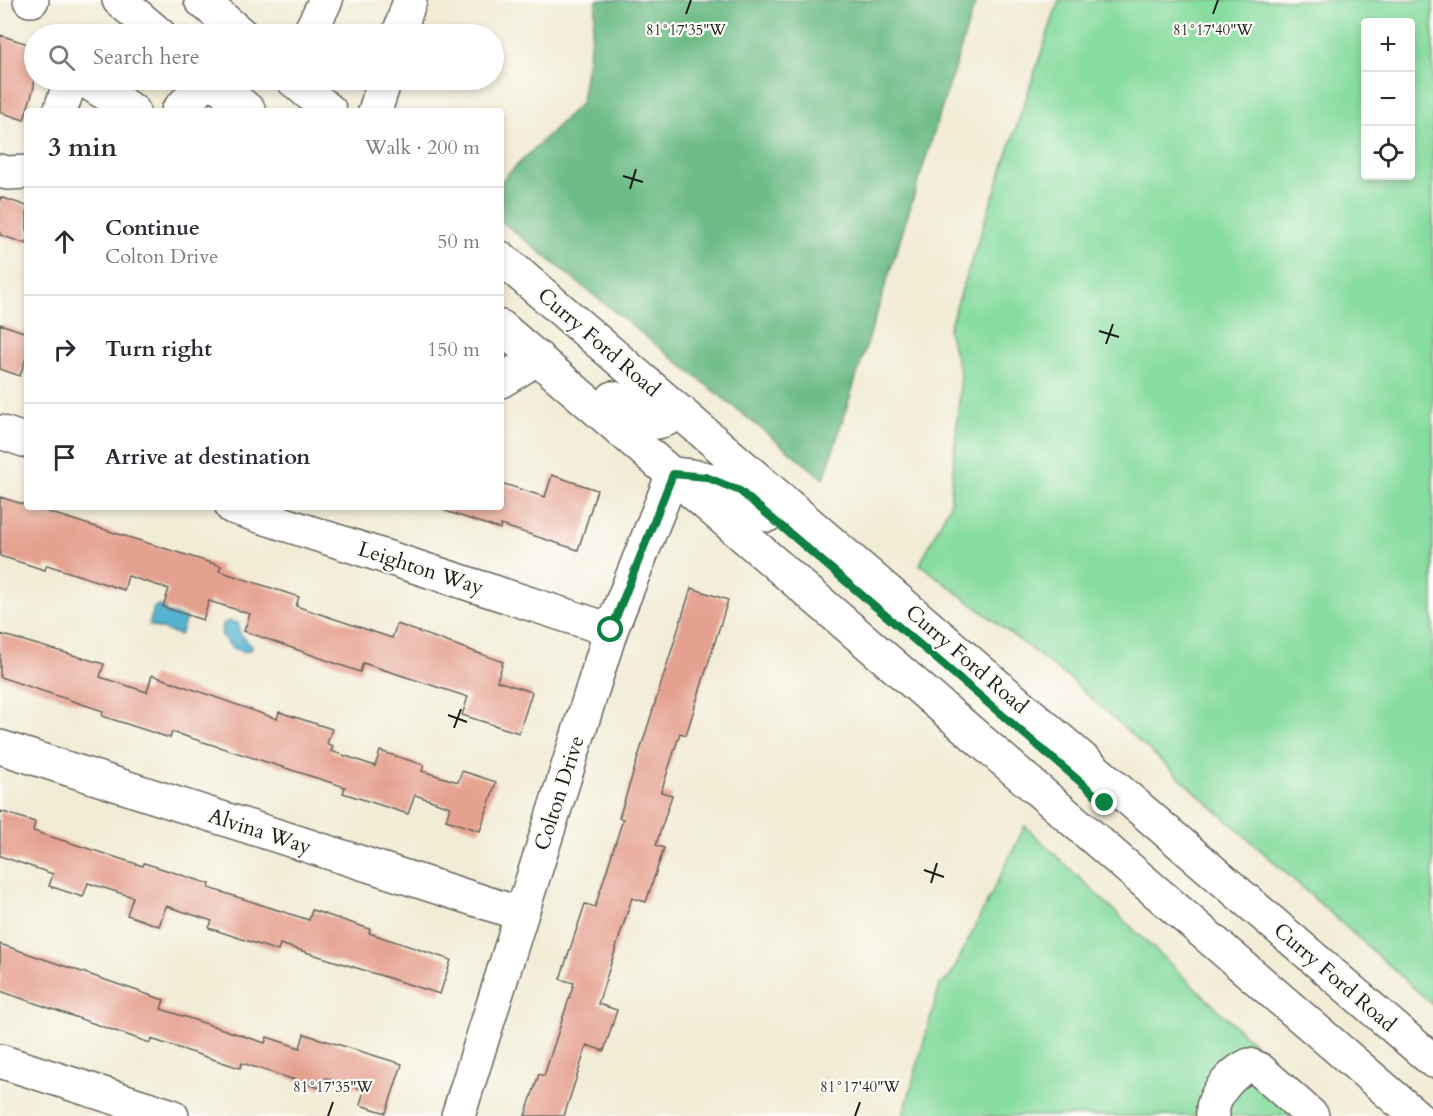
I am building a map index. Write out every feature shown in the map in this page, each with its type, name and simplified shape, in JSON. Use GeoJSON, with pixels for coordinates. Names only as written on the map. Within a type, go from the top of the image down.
{"type":"FeatureCollection","features":[{"type":"Feature","properties":{"kind":"main road"},"geometry":{"type":"LineString","coordinates":[[119,0],[147,24]]}},
{"type":"Feature","properties":{"kind":"main road"},"geometry":{"type":"LineString","coordinates":[[201,0],[229,24]]}},
{"type":"Feature","properties":{"kind":"main road"},"geometry":{"type":"LineString","coordinates":[[314,24],[326,0]]}},
{"type":"Feature","properties":{"kind":"main road"},"geometry":{"type":"LineString","coordinates":[[402,24],[410,0]]}},
{"type":"Feature","properties":{"kind":"main road"},"geometry":{"type":"LineString","coordinates":[[61,108],[67,90]]}},
{"type":"Feature","properties":{"kind":"main road"},"geometry":{"type":"LineString","coordinates":[[100,90],[128,108]]}},
{"type":"Feature","properties":{"kind":"main road"},"geometry":{"type":"LineString","coordinates":[[181,108],[198,90]]}},
{"type":"Feature","properties":{"kind":"main road"},"geometry":{"type":"LineString","coordinates":[[224,90],[245,108]]}},
{"type":"Feature","properties":{"kind":"main road"},"geometry":{"type":"LineString","coordinates":[[305,90],[326,108]]}},
{"type":"Feature","properties":{"kind":"main road"},"geometry":{"type":"LineString","coordinates":[[376,108],[382,90]]}},
{"type":"Feature","properties":{"kind":"main road"},"geometry":{"type":"LineString","coordinates":[[0,171],[24,172]]}},
{"type":"Feature","properties":{"kind":"main road","name":"Curry Ford Road"},"geometry":{"type":"LineString","coordinates":[[504,261],[1433,1061]]}},
{"type":"Feature","properties":{"kind":"main road"},"geometry":{"type":"LineString","coordinates":[[504,306],[640,421],[655,424],[681,412]]}},
{"type":"Feature","properties":{"kind":"main road"},"geometry":{"type":"LineString","coordinates":[[504,330],[1416,1116]]}},
{"type":"Feature","properties":{"kind":"main road"},"geometry":{"type":"LineString","coordinates":[[504,379],[538,358]]}},
{"type":"Feature","properties":{"kind":"main road"},"geometry":{"type":"LineString","coordinates":[[0,432],[24,440]]}},
{"type":"Feature","properties":{"kind":"main road"},"geometry":{"type":"LineString","coordinates":[[673,474],[706,477],[740,491],[1105,803],[1160,826]]}},
{"type":"Feature","properties":{"kind":"main road","name":"Colton Drive"},"geometry":{"type":"LineString","coordinates":[[458,1116],[611,630],[673,474]]}},
{"type":"Feature","properties":{"kind":"main road","name":"Leighton Way"},"geometry":{"type":"LineString","coordinates":[[241,510],[611,630]]}},
{"type":"Feature","properties":{"kind":"main road","name":"Alvina Way"},"geometry":{"type":"LineString","coordinates":[[0,747],[521,914]]}},
{"type":"Feature","properties":{"kind":"main road"},"geometry":{"type":"LineString","coordinates":[[0,1061],[172,1116]]}},
{"type":"Feature","properties":{"kind":"main road"},"geometry":{"type":"LineString","coordinates":[[1213,1116],[1214,1098],[1240,1069],[1249,1065],[1259,1069],[1312,1116]]}},
{"type":"Feature","properties":{"kind":"green space"},"geometry":{"type":"Polygon","coordinates":[[[597,0],[976,0],[824,479],[504,223],[504,178],[581,103],[597,0]]]}},
{"type":"Feature","properties":{"kind":"green space"},"geometry":{"type":"Polygon","coordinates":[[[1059,0],[1433,0],[1433,1005],[1071,680],[920,564],[950,504],[961,375],[948,331],[1059,0]]]}},
{"type":"Feature","properties":{"kind":"green space"},"geometry":{"type":"Polygon","coordinates":[[[1025,826],[1330,1116],[903,1116],[940,985],[950,977],[1025,826]]]}},
{"type":"Feature","properties":{"kind":"water"},"geometry":{"type":"Polygon","coordinates":[[[158,605],[164,607],[165,612],[186,618],[180,635],[149,625],[154,608],[158,605]]]}},
{"type":"Feature","properties":{"kind":"water"},"geometry":{"type":"Polygon","coordinates":[[[229,621],[238,623],[240,634],[252,646],[249,651],[236,649],[229,645],[221,634],[223,624],[229,621]]]}},
{"type":"Feature","properties":{"kind":"building"},"geometry":{"type":"Polygon","coordinates":[[[0,35],[24,43],[24,90],[33,90],[28,108],[24,108],[24,120],[0,112],[0,35]]]}},
{"type":"Feature","properties":{"kind":"building"},"geometry":{"type":"Polygon","coordinates":[[[0,197],[24,205],[24,243],[0,235],[0,197]]]}},
{"type":"Feature","properties":{"kind":"building"},"geometry":{"type":"Polygon","coordinates":[[[0,324],[24,332],[24,363],[20,376],[0,369],[0,324]]]}},
{"type":"Feature","properties":{"kind":"building"},"geometry":{"type":"Polygon","coordinates":[[[552,475],[597,490],[578,550],[501,525],[500,529],[445,511],[504,510],[504,484],[545,497],[552,475]]]}},
{"type":"Feature","properties":{"kind":"building"},"geometry":{"type":"Polygon","coordinates":[[[0,497],[24,504],[24,510],[42,510],[221,566],[219,571],[299,597],[296,606],[392,638],[397,624],[503,662],[497,681],[532,692],[519,733],[462,715],[468,697],[363,663],[360,672],[244,631],[250,614],[209,601],[203,620],[163,607],[169,589],[128,576],[124,590],[47,565],[45,570],[0,556],[0,497]]]}},
{"type":"Feature","properties":{"kind":"building"},"geometry":{"type":"Polygon","coordinates":[[[691,588],[728,600],[686,735],[680,733],[661,792],[672,795],[656,845],[664,848],[646,902],[632,898],[598,1004],[617,1010],[604,1051],[587,1045],[564,1116],[525,1116],[539,1074],[544,1076],[574,983],[560,979],[585,904],[595,907],[623,819],[619,818],[691,588]]]}},
{"type":"Feature","properties":{"kind":"building"},"geometry":{"type":"Polygon","coordinates":[[[0,634],[104,664],[100,677],[147,692],[152,675],[277,719],[279,712],[332,729],[327,744],[333,746],[331,751],[375,766],[380,751],[424,765],[422,771],[458,782],[462,771],[496,782],[480,831],[446,820],[450,807],[415,795],[408,814],[343,793],[345,787],[172,732],[170,738],[102,716],[103,711],[0,677],[0,634]]]}},
{"type":"Feature","properties":{"kind":"building"},"geometry":{"type":"Polygon","coordinates":[[[0,811],[35,822],[33,831],[143,866],[144,863],[210,884],[209,888],[309,920],[312,910],[370,929],[369,933],[451,960],[440,994],[280,944],[278,951],[209,928],[212,921],[166,906],[159,926],[127,915],[133,897],[88,883],[83,897],[49,886],[53,874],[0,856],[0,811]]]}},
{"type":"Feature","properties":{"kind":"building"},"geometry":{"type":"Polygon","coordinates":[[[0,944],[164,1000],[161,1009],[265,1043],[267,1037],[300,1048],[304,1034],[402,1064],[386,1113],[360,1105],[364,1090],[326,1078],[323,1089],[242,1063],[240,1068],[151,1039],[150,1043],[0,991],[0,944]]]}},
{"type":"Feature","properties":{"kind":"route"},"geometry":{"type":"LineString","coordinates":[[611,630],[673,474],[706,477],[740,491],[1105,803]]}}]}
